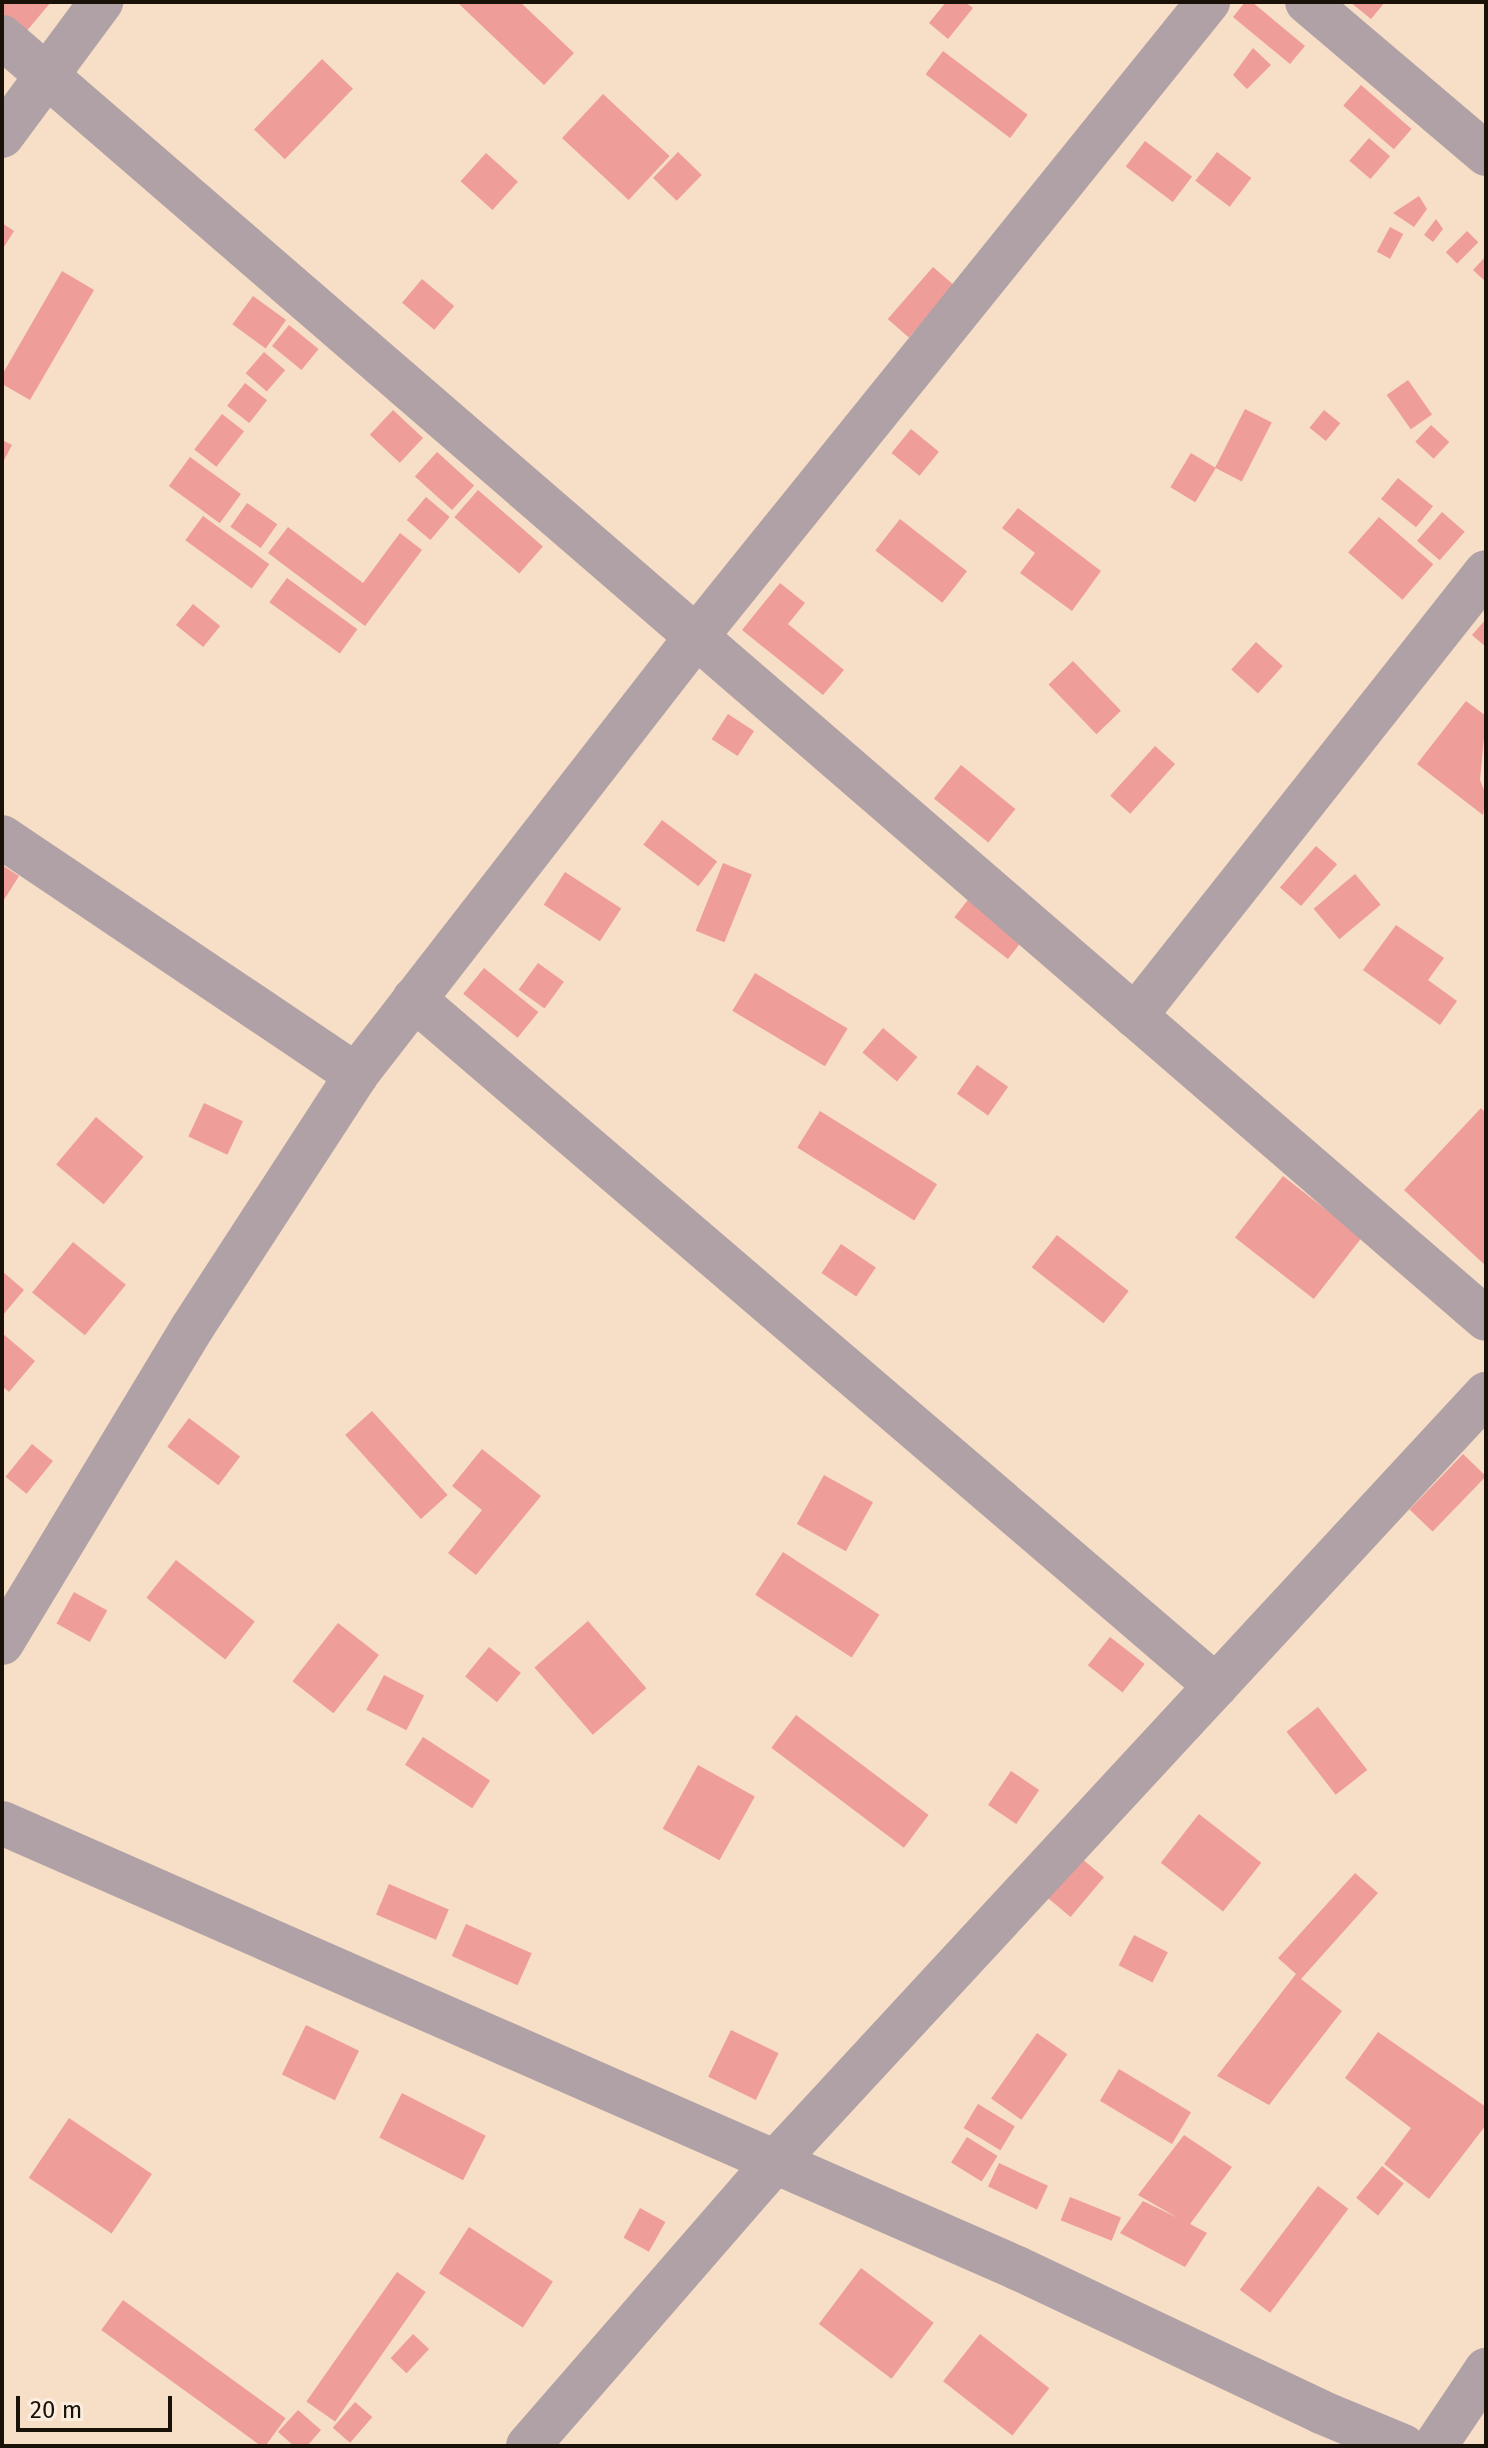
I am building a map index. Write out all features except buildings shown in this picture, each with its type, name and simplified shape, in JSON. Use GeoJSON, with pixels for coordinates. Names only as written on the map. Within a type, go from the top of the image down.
{"type":"FeatureCollection","features":[{"type":"Feature","properties":{"kind":"street"},"geometry":{"type":"LineString","coordinates":[[2,136],[101,2]]}},
{"type":"Feature","properties":{"kind":"street"},"geometry":{"type":"LineString","coordinates":[[2,1643],[192,1328],[356,1075],[696,637],[1208,2]]}},
{"type":"Feature","properties":{"kind":"street"},"geometry":{"type":"LineString","coordinates":[[1307,2],[1486,154]]}},
{"type":"Feature","properties":{"kind":"street"},"geometry":{"type":"LineString","coordinates":[[2,37],[1486,1319]]}},
{"type":"Feature","properties":{"kind":"street"},"geometry":{"type":"LineString","coordinates":[[1135,1016],[1486,572]]}},
{"type":"Feature","properties":{"kind":"street"},"geometry":{"type":"LineString","coordinates":[[2,837],[356,1075]]}},
{"type":"Feature","properties":{"kind":"street"},"geometry":{"type":"LineString","coordinates":[[414,999],[1216,1686]]}},
{"type":"Feature","properties":{"kind":"street"},"geometry":{"type":"LineString","coordinates":[[528,2446],[775,2162],[1486,1394]]}},
{"type":"Feature","properties":{"kind":"street"},"geometry":{"type":"LineString","coordinates":[[2,1823],[1017,2268],[1312,2429],[1403,2446]]}},
{"type":"Feature","properties":{"kind":"street"},"geometry":{"type":"LineString","coordinates":[[1435,2446],[1486,2370]]}}]}
